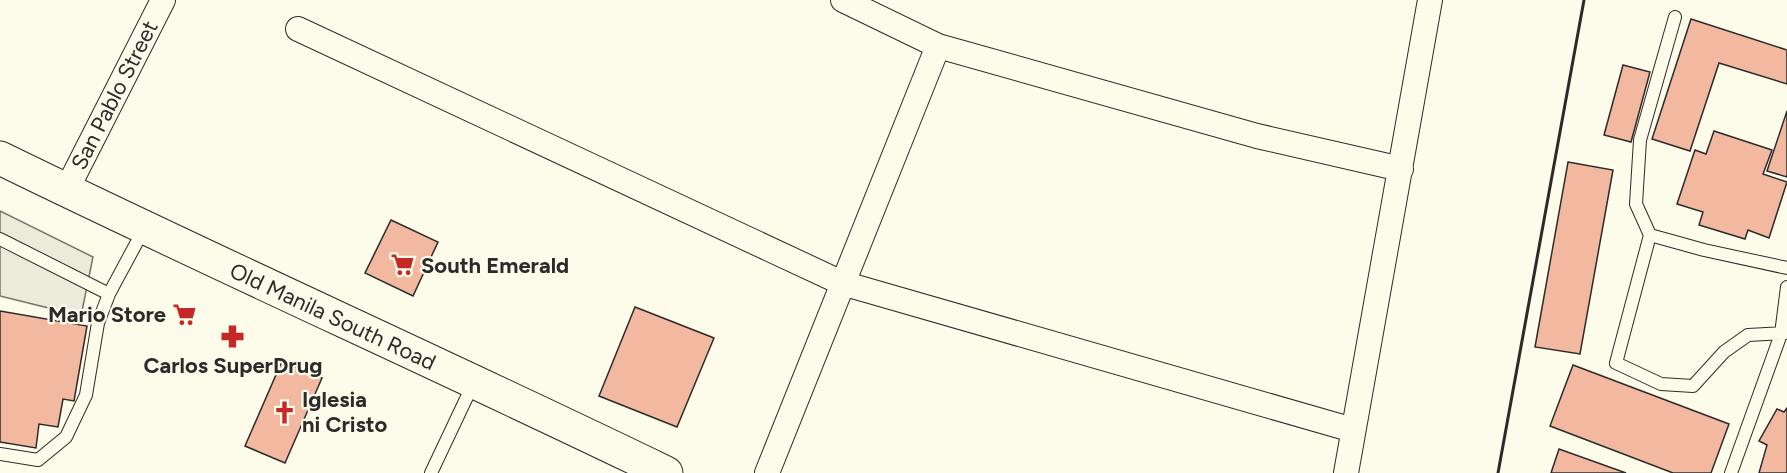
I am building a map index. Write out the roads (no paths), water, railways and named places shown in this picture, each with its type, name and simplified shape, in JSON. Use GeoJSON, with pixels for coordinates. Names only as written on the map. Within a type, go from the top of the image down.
{"type":"FeatureCollection","features":[{"type":"Feature","properties":{"kind":"main road","name":"Old Manila South Road"},"geometry":{"type":"LineString","coordinates":[[0,158],[666,473]]}},
{"type":"Feature","properties":{"kind":"street","name":"San Pablo Street"},"geometry":{"type":"LineString","coordinates":[[66,190],[163,0]]}},
{"type":"Feature","properties":{"kind":"street"},"geometry":{"type":"LineString","coordinates":[[843,0],[938,46],[1257,136],[1401,169]]}},
{"type":"Feature","properties":{"kind":"street"},"geometry":{"type":"LineString","coordinates":[[1346,473],[1430,0]]}},
{"type":"Feature","properties":{"kind":"street"},"geometry":{"type":"LineString","coordinates":[[298,29],[842,284],[1353,430]]}},
{"type":"Feature","properties":{"kind":"street"},"geometry":{"type":"LineString","coordinates":[[767,473],[938,46]]}},
{"type":"Feature","properties":{"kind":"lane"},"geometry":{"type":"LineString","coordinates":[[1675,17],[1640,140],[1636,204],[1650,235],[1616,363],[1661,384],[1693,386],[1725,352],[1748,335],[1784,334]]}},
{"type":"Feature","properties":{"kind":"lane"},"geometry":{"type":"LineString","coordinates":[[0,454],[38,460],[66,437],[86,395],[98,323],[109,294],[144,228]]}},
{"type":"Feature","properties":{"kind":"lane"},"geometry":{"type":"LineString","coordinates":[[1650,235],[1704,250],[1787,268]]}},
{"type":"Feature","properties":{"kind":"lane"},"geometry":{"type":"LineString","coordinates":[[0,239],[109,294]]}},
{"type":"Feature","properties":{"kind":"lane"},"geometry":{"type":"LineString","coordinates":[[1731,473],[1784,334],[1787,287]]}},
{"type":"Feature","properties":{"kind":"lane"},"geometry":{"type":"LineString","coordinates":[[431,473],[474,381]]}},
{"type":"Feature","properties":{"kind":"place","name":"South Emerald"},"geometry":{"type":"Point","coordinates":[403,265]}},
{"type":"Feature","properties":{"kind":"place","name":"Mario Store"},"geometry":{"type":"Point","coordinates":[184,314]}},
{"type":"Feature","properties":{"kind":"place","name":"Carlos SuperDrug"},"geometry":{"type":"Point","coordinates":[233,336]}},
{"type":"Feature","properties":{"kind":"place","name":"Iglesia ni Cristo"},"geometry":{"type":"Point","coordinates":[284,412]}}]}
